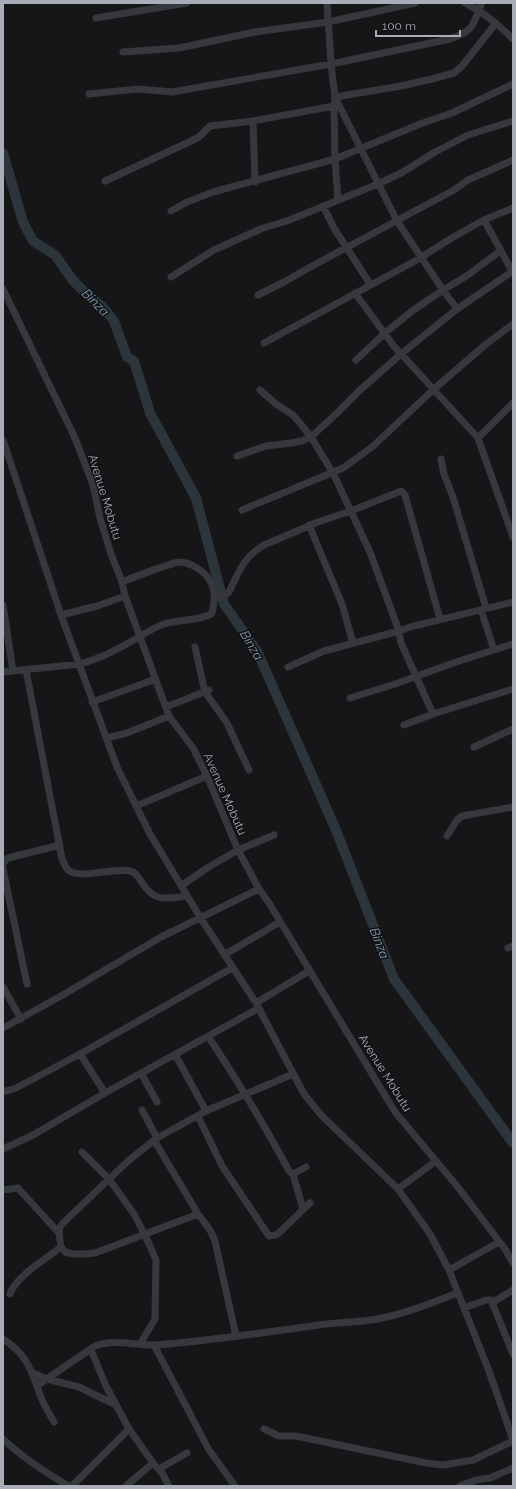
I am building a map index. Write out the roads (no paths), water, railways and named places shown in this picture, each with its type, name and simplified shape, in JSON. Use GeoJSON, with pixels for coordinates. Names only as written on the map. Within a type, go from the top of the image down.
{"type":"FeatureCollection","features":[{"type":"Feature","properties":{"kind":"street"},"geometry":{"type":"LineString","coordinates":[[96,18],[187,3]]}},
{"type":"Feature","properties":{"kind":"street"},"geometry":{"type":"LineString","coordinates":[[327,3],[331,64],[336,97],[397,221],[420,257],[457,309]]}},
{"type":"Feature","properties":{"kind":"street"},"geometry":{"type":"LineString","coordinates":[[123,52],[179,48],[255,32],[328,22],[415,3]]}},
{"type":"Feature","properties":{"kind":"street"},"geometry":{"type":"LineString","coordinates":[[465,3],[480,6],[513,39]]}},
{"type":"Feature","properties":{"kind":"street"},"geometry":{"type":"LineString","coordinates":[[89,94],[138,89],[172,92],[331,64],[450,39],[464,34],[469,30],[474,22],[480,6]]}},
{"type":"Feature","properties":{"kind":"street"},"geometry":{"type":"LineString","coordinates":[[336,97],[407,85],[454,72],[462,66],[496,23]]}},
{"type":"Feature","properties":{"kind":"street"},"geometry":{"type":"LineString","coordinates":[[171,211],[185,203],[209,193],[255,182],[335,159],[452,113],[513,84]]}},
{"type":"Feature","properties":{"kind":"street"},"geometry":{"type":"LineString","coordinates":[[336,97],[334,106],[335,159],[338,200]]}},
{"type":"Feature","properties":{"kind":"street"},"geometry":{"type":"LineString","coordinates":[[105,181],[189,142],[203,134],[210,126],[253,121],[334,106]]}},
{"type":"Feature","properties":{"kind":"street"},"geometry":{"type":"LineString","coordinates":[[253,121],[255,182]]}},
{"type":"Feature","properties":{"kind":"street"},"geometry":{"type":"LineString","coordinates":[[171,277],[214,250],[263,228],[287,221],[378,184],[403,172],[435,152],[468,135],[513,121]]}},
{"type":"Feature","properties":{"kind":"street"},"geometry":{"type":"LineString","coordinates":[[258,295],[454,190],[468,180],[513,160]]}},
{"type":"Feature","properties":{"kind":"street"},"geometry":{"type":"LineString","coordinates":[[323,206],[370,284]]}},
{"type":"Feature","properties":{"kind":"street"},"geometry":{"type":"LineString","coordinates":[[264,343],[484,220],[513,208]]}},
{"type":"Feature","properties":{"kind":"street"},"geometry":{"type":"LineString","coordinates":[[237,456],[266,446],[291,443],[311,437],[359,391],[401,354],[457,309],[512,271],[484,220]]}},
{"type":"Feature","properties":{"kind":"street"},"geometry":{"type":"LineString","coordinates":[[356,360],[385,333],[443,290],[500,251]]}},
{"type":"Feature","properties":{"kind":"street","name":"Avenue Mobutu"},"geometry":{"type":"LineString","coordinates":[[3,289],[75,438],[93,485],[100,518],[111,554],[122,582],[125,596],[141,636],[169,716],[192,748],[207,776],[238,850],[259,889],[346,1029],[395,1112],[457,1186],[513,1263]]}},
{"type":"Feature","properties":{"kind":"street"},"geometry":{"type":"LineString","coordinates":[[355,293],[401,354],[478,438],[513,537]]}},
{"type":"Feature","properties":{"kind":"street"},"geometry":{"type":"LineString","coordinates":[[242,510],[344,468],[372,447],[434,389],[485,345],[513,324]]}},
{"type":"Feature","properties":{"kind":"street"},"geometry":{"type":"LineString","coordinates":[[260,390],[276,404],[293,415],[311,437],[333,473],[370,552],[399,631],[401,643],[433,714]]}},
{"type":"Feature","properties":{"kind":"street"},"geometry":{"type":"LineString","coordinates":[[478,438],[513,403]]}},
{"type":"Feature","properties":{"kind":"street"},"geometry":{"type":"LineString","coordinates":[[3,440],[61,615],[80,664],[92,702],[117,767],[150,834],[232,968],[258,1005],[304,1094],[321,1115],[398,1189],[430,1234],[449,1270],[489,1371],[513,1440],[473,1460],[443,1465],[426,1463],[296,1436],[279,1436],[264,1429]]}},
{"type":"Feature","properties":{"kind":"street"},"geometry":{"type":"LineString","coordinates":[[441,459],[444,474],[453,497],[494,650]]}},
{"type":"Feature","properties":{"kind":"street"},"geometry":{"type":"LineString","coordinates":[[216,598],[229,592],[240,568],[249,555],[264,545],[309,525],[351,511],[401,491],[405,493],[440,619]]}},
{"type":"Feature","properties":{"kind":"street"},"geometry":{"type":"LineString","coordinates":[[309,525],[342,604],[353,643]]}},
{"type":"Feature","properties":{"kind":"street"},"geometry":{"type":"LineString","coordinates":[[3,672],[80,664],[98,659],[162,625],[187,619],[202,618],[211,615],[213,611],[216,598],[211,580],[200,569],[187,563],[174,563],[148,571],[122,582]]}},
{"type":"Feature","properties":{"kind":"street"},"geometry":{"type":"LineString","coordinates":[[61,615],[97,606],[125,596]]}},
{"type":"Feature","properties":{"kind":"street"},"geometry":{"type":"LineString","coordinates":[[288,667],[324,651],[440,619],[513,602]]}},
{"type":"Feature","properties":{"kind":"street"},"geometry":{"type":"LineString","coordinates":[[3,605],[14,671]]}},
{"type":"Feature","properties":{"kind":"street"},"geometry":{"type":"LineString","coordinates":[[350,698],[513,644]]}},
{"type":"Feature","properties":{"kind":"street"},"geometry":{"type":"LineString","coordinates":[[195,648],[207,691],[227,723],[249,770]]}},
{"type":"Feature","properties":{"kind":"street"},"geometry":{"type":"LineString","coordinates":[[26,670],[62,859],[65,866],[74,872],[87,874],[128,871],[137,875],[146,890],[157,897],[165,899],[187,896]]}},
{"type":"Feature","properties":{"kind":"street"},"geometry":{"type":"LineString","coordinates":[[92,702],[156,679]]}},
{"type":"Feature","properties":{"kind":"street"},"geometry":{"type":"LineString","coordinates":[[404,725],[433,714],[513,689]]}},
{"type":"Feature","properties":{"kind":"street"},"geometry":{"type":"LineString","coordinates":[[166,707],[207,691]]}},
{"type":"Feature","properties":{"kind":"street"},"geometry":{"type":"LineString","coordinates":[[107,738],[127,733],[169,716]]}},
{"type":"Feature","properties":{"kind":"street"},"geometry":{"type":"LineString","coordinates":[[474,747],[513,729]]}},
{"type":"Feature","properties":{"kind":"street"},"geometry":{"type":"LineString","coordinates":[[136,806],[207,776]]}},
{"type":"Feature","properties":{"kind":"street"},"geometry":{"type":"LineString","coordinates":[[447,836],[457,820],[462,816],[513,807]]}},
{"type":"Feature","properties":{"kind":"street"},"geometry":{"type":"LineString","coordinates":[[181,886],[238,850],[274,835]]}},
{"type":"Feature","properties":{"kind":"street"},"geometry":{"type":"LineString","coordinates":[[3,864],[6,859],[60,844]]}},
{"type":"Feature","properties":{"kind":"street"},"geometry":{"type":"LineString","coordinates":[[3,869],[27,984]]}},
{"type":"Feature","properties":{"kind":"street"},"geometry":{"type":"LineString","coordinates":[[3,1028],[21,1019],[160,937],[259,889]]}},
{"type":"Feature","properties":{"kind":"street"},"geometry":{"type":"LineString","coordinates":[[224,955],[280,922]]}},
{"type":"Feature","properties":{"kind":"street"},"geometry":{"type":"LineString","coordinates":[[3,1092],[16,1088],[80,1054],[232,968]]}},
{"type":"Feature","properties":{"kind":"street"},"geometry":{"type":"LineString","coordinates":[[3,1149],[33,1135],[208,1036],[309,971]]}},
{"type":"Feature","properties":{"kind":"street"},"geometry":{"type":"LineString","coordinates":[[3,987],[21,1019]]}},
{"type":"Feature","properties":{"kind":"street"},"geometry":{"type":"LineString","coordinates":[[208,1036],[246,1094],[289,1171],[293,1174],[303,1209]]}},
{"type":"Feature","properties":{"kind":"street"},"geometry":{"type":"LineString","coordinates":[[80,1054],[105,1093]]}},
{"type":"Feature","properties":{"kind":"street"},"geometry":{"type":"LineString","coordinates":[[176,1054],[206,1111]]}},
{"type":"Feature","properties":{"kind":"street"},"geometry":{"type":"LineString","coordinates":[[141,1073],[157,1102]]}},
{"type":"Feature","properties":{"kind":"street"},"geometry":{"type":"LineString","coordinates":[[198,1214],[95,1253],[73,1254],[65,1252],[61,1247],[59,1233],[60,1227],[63,1223],[141,1149],[206,1111],[293,1074]]}},
{"type":"Feature","properties":{"kind":"street"},"geometry":{"type":"LineString","coordinates":[[142,1110],[156,1139],[198,1214],[210,1230],[215,1240],[236,1336]]}},
{"type":"Feature","properties":{"kind":"street"},"geometry":{"type":"LineString","coordinates":[[198,1116],[222,1166],[267,1233],[272,1236],[276,1235],[310,1203]]}},
{"type":"Feature","properties":{"kind":"street"},"geometry":{"type":"LineString","coordinates":[[82,1152],[109,1179],[134,1214],[156,1260],[155,1319],[140,1344]]}},
{"type":"Feature","properties":{"kind":"street"},"geometry":{"type":"LineString","coordinates":[[398,1189],[436,1161]]}},
{"type":"Feature","properties":{"kind":"street"},"geometry":{"type":"LineString","coordinates":[[293,1174],[306,1167]]}},
{"type":"Feature","properties":{"kind":"street"},"geometry":{"type":"LineString","coordinates":[[3,1190],[18,1188],[59,1233]]}},
{"type":"Feature","properties":{"kind":"street"},"geometry":{"type":"LineString","coordinates":[[449,1270],[499,1242]]}},
{"type":"Feature","properties":{"kind":"street"},"geometry":{"type":"LineString","coordinates":[[10,1294],[15,1284],[21,1277],[61,1247]]}},
{"type":"Feature","properties":{"kind":"street"},"geometry":{"type":"LineString","coordinates":[[493,1302],[513,1290]]}},
{"type":"Feature","properties":{"kind":"street"},"geometry":{"type":"LineString","coordinates":[[38,1385],[100,1344],[154,1345],[236,1336],[329,1323],[375,1319],[394,1316],[457,1292]]}},
{"type":"Feature","properties":{"kind":"street"},"geometry":{"type":"LineString","coordinates":[[464,1308],[486,1300],[491,1300],[513,1354]]}},
{"type":"Feature","properties":{"kind":"street"},"geometry":{"type":"LineString","coordinates":[[3,1339],[20,1353],[33,1373],[43,1402],[54,1422]]}},
{"type":"Feature","properties":{"kind":"street"},"geometry":{"type":"LineString","coordinates":[[154,1345],[209,1450],[235,1486]]}},
{"type":"Feature","properties":{"kind":"street"},"geometry":{"type":"LineString","coordinates":[[91,1350],[96,1364],[129,1429],[165,1477],[169,1486]]}},
{"type":"Feature","properties":{"kind":"street"},"geometry":{"type":"LineString","coordinates":[[33,1373],[47,1379],[79,1387],[117,1405]]}},
{"type":"Feature","properties":{"kind":"street"},"geometry":{"type":"LineString","coordinates":[[3,1439],[12,1448],[47,1474],[71,1486],[129,1429]]}},
{"type":"Feature","properties":{"kind":"street"},"geometry":{"type":"LineString","coordinates":[[159,1469],[187,1454]]}},
{"type":"Feature","properties":{"kind":"street"},"geometry":{"type":"LineString","coordinates":[[126,1486],[153,1463]]}},
{"type":"Feature","properties":{"kind":"street"},"geometry":{"type":"LineString","coordinates":[[460,1486],[476,1480],[490,1478],[513,1468]]}},
{"type":"Feature","properties":{"kind":"waterway","name":"Binza"},"geometry":{"type":"LineString","coordinates":[[3,153],[23,222],[33,241],[55,255],[72,279],[88,296],[102,306],[114,321],[127,357],[134,361],[150,413],[196,498],[224,604],[257,651],[336,830],[394,979],[513,1143]]}}]}
